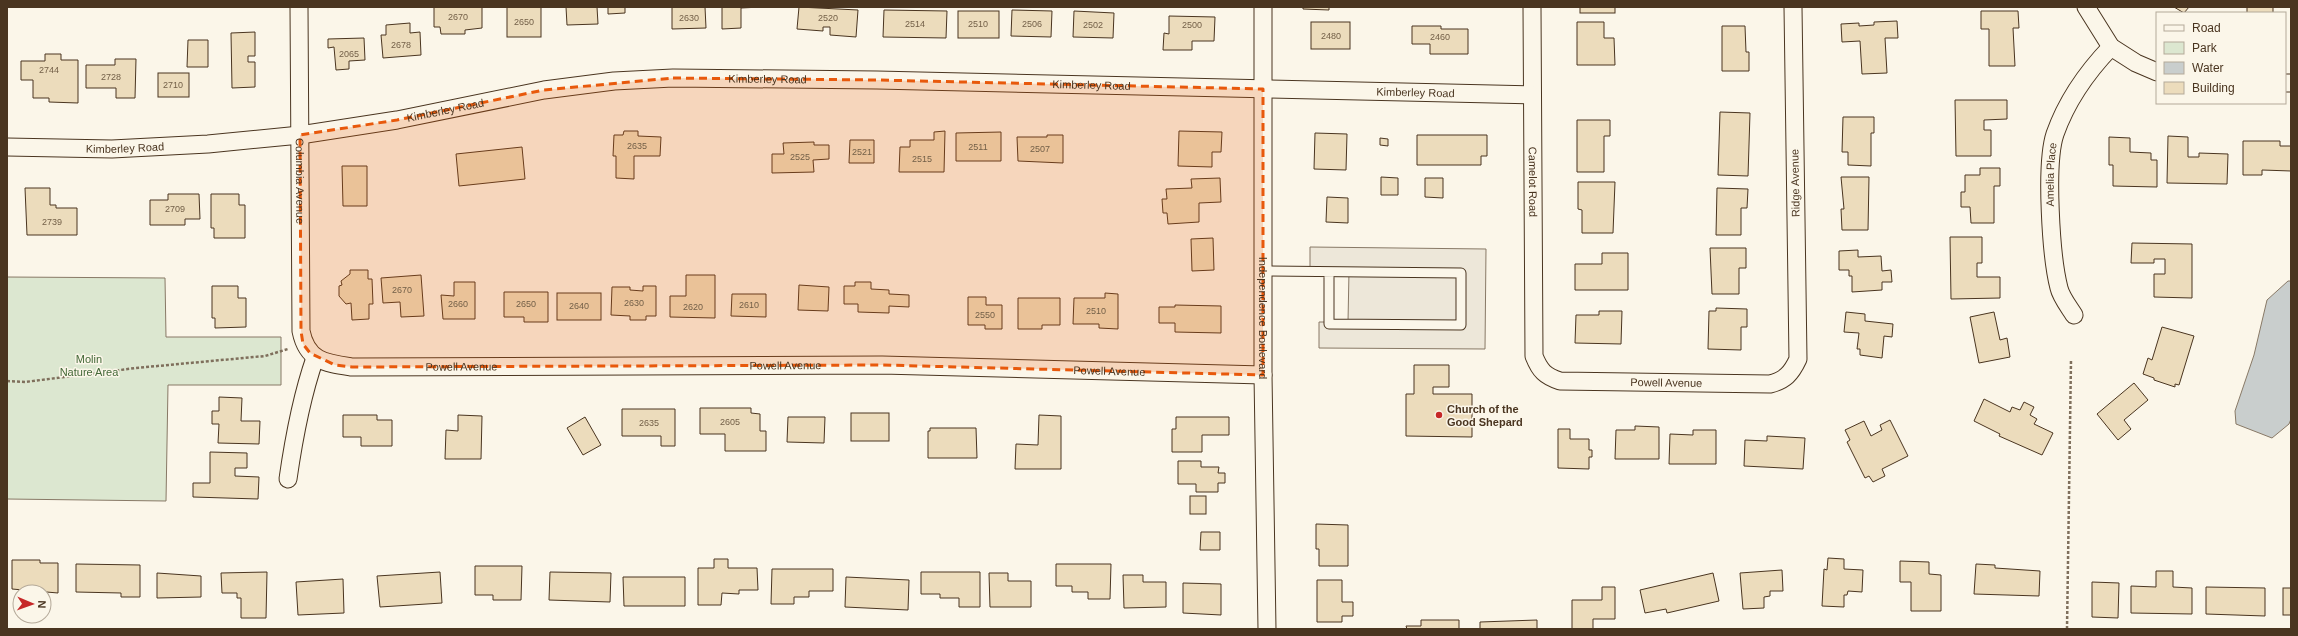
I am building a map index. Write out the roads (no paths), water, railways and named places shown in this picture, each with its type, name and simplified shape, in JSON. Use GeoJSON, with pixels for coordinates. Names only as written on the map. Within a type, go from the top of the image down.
{"type":"FeatureCollection","features":[{"type":"Feature","properties":{"kind":"street","name":"Columbia Avenue"},"geometry":{"type":"LineString","coordinates":[[288,479],[309,352],[301,331],[299,7]]}},
{"type":"Feature","properties":{"kind":"street","name":"Independence Boulevard"},"geometry":{"type":"LineString","coordinates":[[1263,7],[1263,374],[1267,629]]}},
{"type":"Feature","properties":{"kind":"street","name":"Camelot Road"},"geometry":{"type":"LineString","coordinates":[[1532,7],[1534,356]]}},
{"type":"Feature","properties":{"kind":"street","name":"Ridge Avenue"},"geometry":{"type":"LineString","coordinates":[[1793,7],[1798,359]]}},
{"type":"Feature","properties":{"kind":"street"},"geometry":{"type":"LineString","coordinates":[[2086,7],[2111,47],[2136,63],[2156,72]]}},
{"type":"Feature","properties":{"kind":"street","name":"Amelia Place"},"geometry":{"type":"LineString","coordinates":[[2074,315],[2059,290],[2052,243],[2050,161],[2055,135],[2068,103],[2087,73],[2111,47]]}},
{"type":"Feature","properties":{"kind":"street","name":"Kimberley Road"},"geometry":{"type":"LineString","coordinates":[[7,147],[112,149],[208,144],[300,135],[397,120],[544,90],[614,81],[665,79],[877,80],[1532,95]]}},
{"type":"Feature","properties":{"kind":"street","name":"Powell Avenue"},"geometry":{"type":"LineString","coordinates":[[309,352],[335,365],[352,367],[882,365],[1263,374]]}},
{"type":"Feature","properties":{"kind":"street","name":"Powell Avenue"},"geometry":{"type":"LineString","coordinates":[[1534,356],[1540,370],[1548,377],[1560,381],[1770,384],[1783,380],[1792,371],[1798,359]]}},
{"type":"Feature","properties":{"kind":"lane"},"geometry":{"type":"LineString","coordinates":[[1263,271],[1461,273],[1461,325],[1329,324],[1329,272]]}},
{"type":"Feature","properties":{"kind":"water"},"geometry":{"type":"Polygon","coordinates":[[[2288,281],[2291,281],[2291,419],[2289,424],[2272,438],[2236,424],[2235,411],[2254,355],[2267,300],[2288,281]]]}},
{"type":"Feature","properties":{"kind":"place","name":"Church of the Good Shepard"},"geometry":{"type":"Point","coordinates":[1439,415]}},
{"type":"Feature","properties":{"kind":"park label","name":"Molin Nature Area"},"geometry":{"type":"Point","coordinates":[89,365]}}]}
